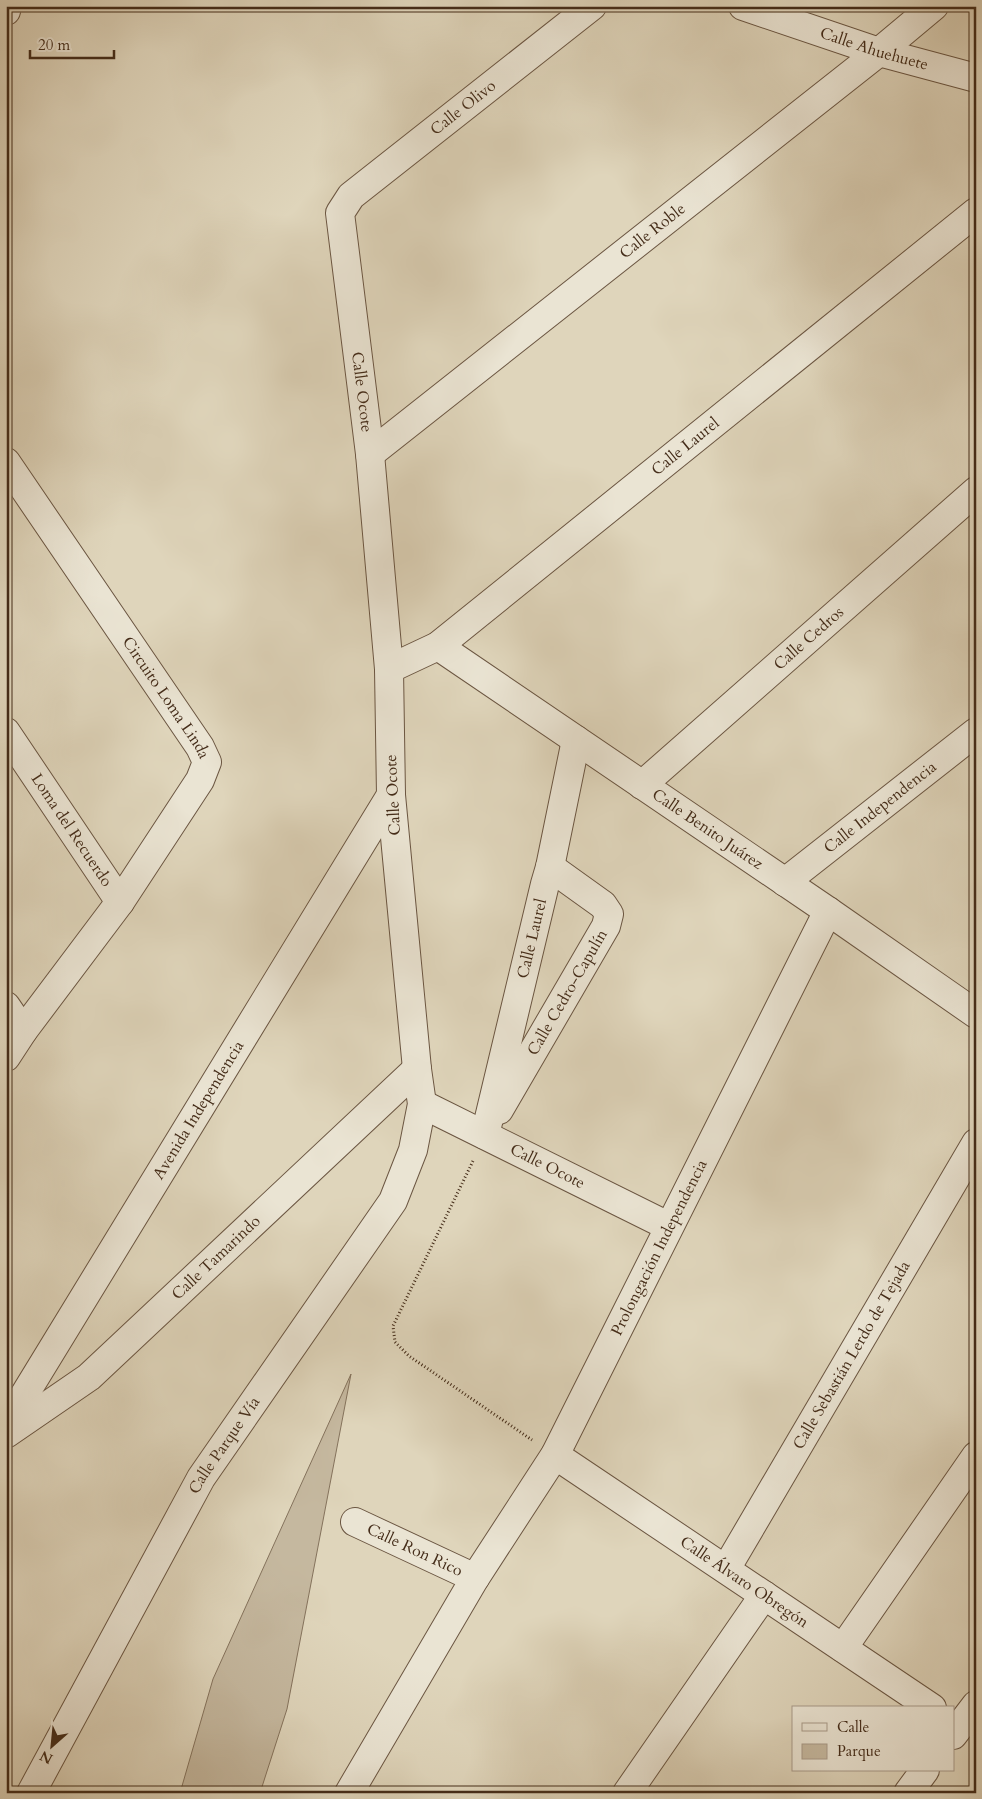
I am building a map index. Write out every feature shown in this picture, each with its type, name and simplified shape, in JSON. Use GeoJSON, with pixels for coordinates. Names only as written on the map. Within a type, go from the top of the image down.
{"type":"FeatureCollection","features":[{"type":"Feature","properties":{"kind":"street"},"geometry":{"type":"LineString","coordinates":[[6,11],[7,6]]}},
{"type":"Feature","properties":{"kind":"street","name":"Calle Olivo"},"geometry":{"type":"LineString","coordinates":[[340,213],[351,196],[592,6]]}},
{"type":"Feature","properties":{"kind":"street","name":"Calle Ahuehuete"},"geometry":{"type":"LineString","coordinates":[[743,6],[879,52],[976,78]]}},
{"type":"Feature","properties":{"kind":"street","name":"Calle Roble"},"geometry":{"type":"LineString","coordinates":[[370,454],[879,52],[934,6]]}},
{"type":"Feature","properties":{"kind":"street","name":"Calle Laurel"},"geometry":{"type":"LineString","coordinates":[[389,669],[438,646],[976,212]]}},
{"type":"Feature","properties":{"kind":"street","name":"Calle Ocote"},"geometry":{"type":"LineString","coordinates":[[340,213],[370,454],[389,669],[391,795],[422,1104],[668,1226]]}},
{"type":"Feature","properties":{"kind":"street","name":"Circuito Loma Linda"},"geometry":{"type":"LineString","coordinates":[[6,462],[200,747],[207,762],[200,780],[120,902],[23,1031],[6,1057]]}},
{"type":"Feature","properties":{"kind":"street","name":"Calle Cedros"},"geometry":{"type":"LineString","coordinates":[[642,785],[976,491]]}},
{"type":"Feature","properties":{"kind":"street","name":"Calle Benito Juárez"},"geometry":{"type":"LineString","coordinates":[[438,646],[976,1014]]}},
{"type":"Feature","properties":{"kind":"street","name":"Loma del Recuerdo"},"geometry":{"type":"LineString","coordinates":[[6,732],[120,902]]}},
{"type":"Feature","properties":{"kind":"street","name":"Calle Independencia"},"geometry":{"type":"LineString","coordinates":[[785,882],[973,739]]}},
{"type":"Feature","properties":{"kind":"street","name":"Calle Laurel"},"geometry":{"type":"LineString","coordinates":[[485,1135],[550,867],[576,740]]}},
{"type":"Feature","properties":{"kind":"street","name":"Avenida Independencia"},"geometry":{"type":"LineString","coordinates":[[6,1425],[391,795]]}},
{"type":"Feature","properties":{"kind":"street","name":"Calle Cedro-Capulín"},"geometry":{"type":"LineString","coordinates":[[485,1135],[606,926],[609,914],[603,905],[550,867]]}},
{"type":"Feature","properties":{"kind":"street","name":"Prolongación Independencia"},"geometry":{"type":"LineString","coordinates":[[349,1793],[475,1578],[555,1455],[668,1226],[828,911]]}},
{"type":"Feature","properties":{"kind":"street"},"geometry":{"type":"LineString","coordinates":[[6,1006],[23,1031]]}},
{"type":"Feature","properties":{"kind":"street","name":"Calle Tamarindo"},"geometry":{"type":"LineString","coordinates":[[6,1434],[89,1377],[417,1069]]}},
{"type":"Feature","properties":{"kind":"street","name":"Calle Parque Vía"},"geometry":{"type":"LineString","coordinates":[[30,1793],[202,1478],[393,1201],[413,1150],[422,1104]]}},
{"type":"Feature","properties":{"kind":"street","name":"Calle Sebastián Lerdo de Tejada"},"geometry":{"type":"LineString","coordinates":[[726,1569],[976,1143]]}},
{"type":"Feature","properties":{"kind":"street","name":"Calle Álvaro Obregón"},"geometry":{"type":"LineString","coordinates":[[555,1455],[929,1706]]}},
{"type":"Feature","properties":{"kind":"street"},"geometry":{"type":"LineString","coordinates":[[843,1648],[976,1456]]}},
{"type":"Feature","properties":{"kind":"street","name":"Calle Ron Rico"},"geometry":{"type":"LineString","coordinates":[[355,1522],[475,1578]]}},
{"type":"Feature","properties":{"kind":"street"},"geometry":{"type":"LineString","coordinates":[[627,1793],[764,1595]]}},
{"type":"Feature","properties":{"kind":"street"},"geometry":{"type":"LineString","coordinates":[[908,1793],[924,1772]]}},
{"type":"Feature","properties":{"kind":"path"},"geometry":{"type":"LineString","coordinates":[[485,1135],[393,1326],[394,1342],[410,1356],[555,1455]]}},
{"type":"Feature","properties":{"kind":"green space"},"geometry":{"type":"Polygon","coordinates":[[[351,1374],[287,1709],[260,1793],[180,1793],[213,1679],[351,1374]]]}}]}
